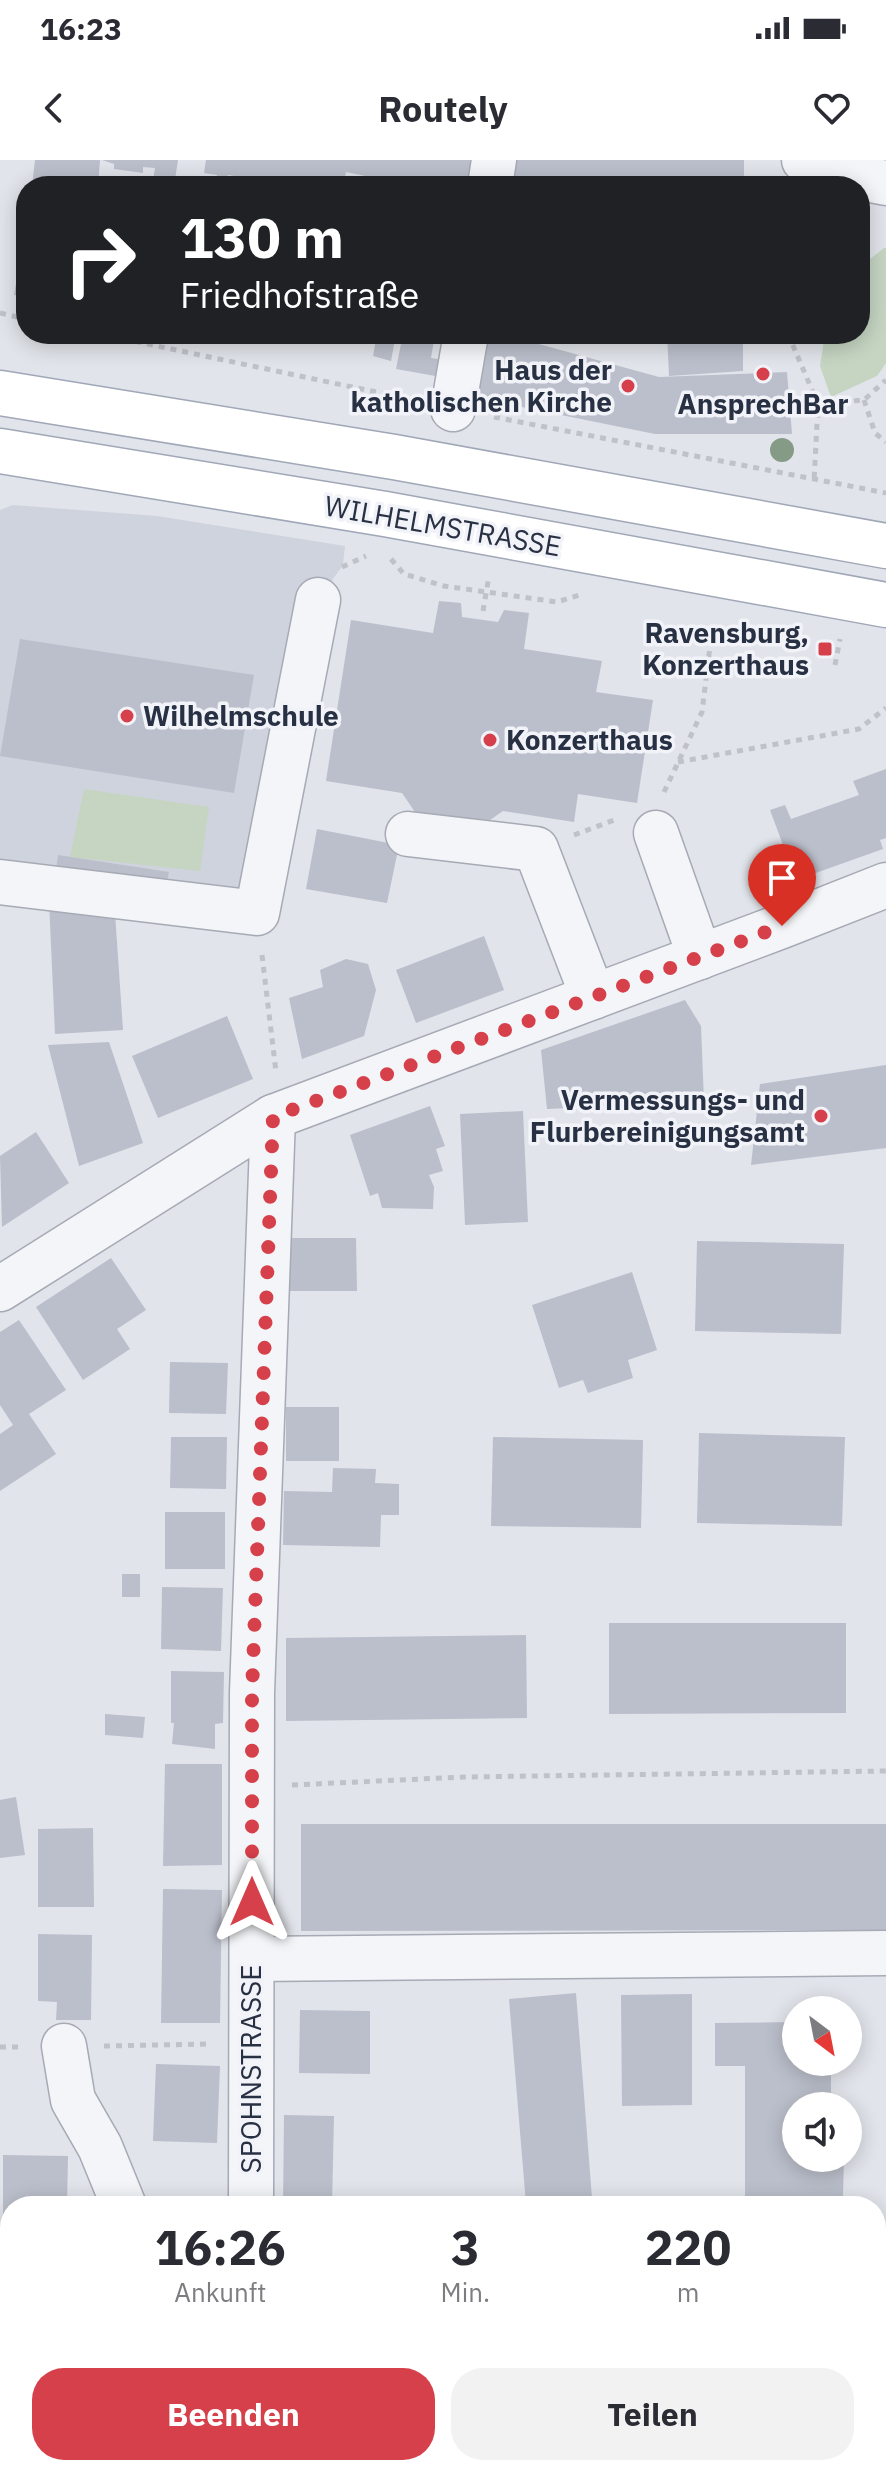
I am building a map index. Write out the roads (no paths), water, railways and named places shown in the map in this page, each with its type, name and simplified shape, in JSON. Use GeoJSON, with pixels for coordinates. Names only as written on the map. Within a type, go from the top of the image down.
{"type":"FeatureCollection","features":[{"type":"Feature","properties":{"kind":"main road","name":"WILHELMSTRASSE"},"geometry":{"type":"LineString","coordinates":[[0,393],[394,457],[886,546]]}},
{"type":"Feature","properties":{"kind":"main road","name":"WILHELMSTRASSE"},"geometry":{"type":"LineString","coordinates":[[0,451],[385,514],[886,605]]}},
{"type":"Feature","properties":{"kind":"street"},"geometry":{"type":"LineString","coordinates":[[804,160],[850,176]]}},
{"type":"Feature","properties":{"kind":"street"},"geometry":{"type":"LineString","coordinates":[[453,409],[464,344]]}},
{"type":"Feature","properties":{"kind":"street"},"geometry":{"type":"LineString","coordinates":[[0,882],[257,913],[318,600]]}},
{"type":"Feature","properties":{"kind":"street"},"geometry":{"type":"LineString","coordinates":[[640,824],[700,957]]}},
{"type":"Feature","properties":{"kind":"street"},"geometry":{"type":"LineString","coordinates":[[408,834],[536,849],[593,997]]}},
{"type":"Feature","properties":{"kind":"street"},"geometry":{"type":"LineString","coordinates":[[0,1289],[273,1117],[886,885]]}},
{"type":"Feature","properties":{"kind":"street","name":"SPOHNSTRASSE"},"geometry":{"type":"LineString","coordinates":[[251,2196],[252,1693],[273,1117]]}},
{"type":"Feature","properties":{"kind":"street"},"geometry":{"type":"LineString","coordinates":[[252,1959],[886,1953]]}},
{"type":"Feature","properties":{"kind":"street"},"geometry":{"type":"LineString","coordinates":[[64,2046],[73,2100],[100,2147],[120,2196]]}},
{"type":"Feature","properties":{"kind":"place","name":"AnsprechBar"},"geometry":{"type":"Point","coordinates":[763,374]}},
{"type":"Feature","properties":{"kind":"place","name":"Haus der katholischen Kirche"},"geometry":{"type":"Point","coordinates":[628,386]}},
{"type":"Feature","properties":{"kind":"place","name":"Ravensburg, Konzerthaus"},"geometry":{"type":"Point","coordinates":[825,649]}},
{"type":"Feature","properties":{"kind":"place","name":"Wilhelmschule"},"geometry":{"type":"Point","coordinates":[127,716]}},
{"type":"Feature","properties":{"kind":"place","name":"Konzerthaus"},"geometry":{"type":"Point","coordinates":[490,740]}},
{"type":"Feature","properties":{"kind":"place","name":"Vermessungs- und Flurbereinigungsamt"},"geometry":{"type":"Point","coordinates":[821,1116]}}]}
